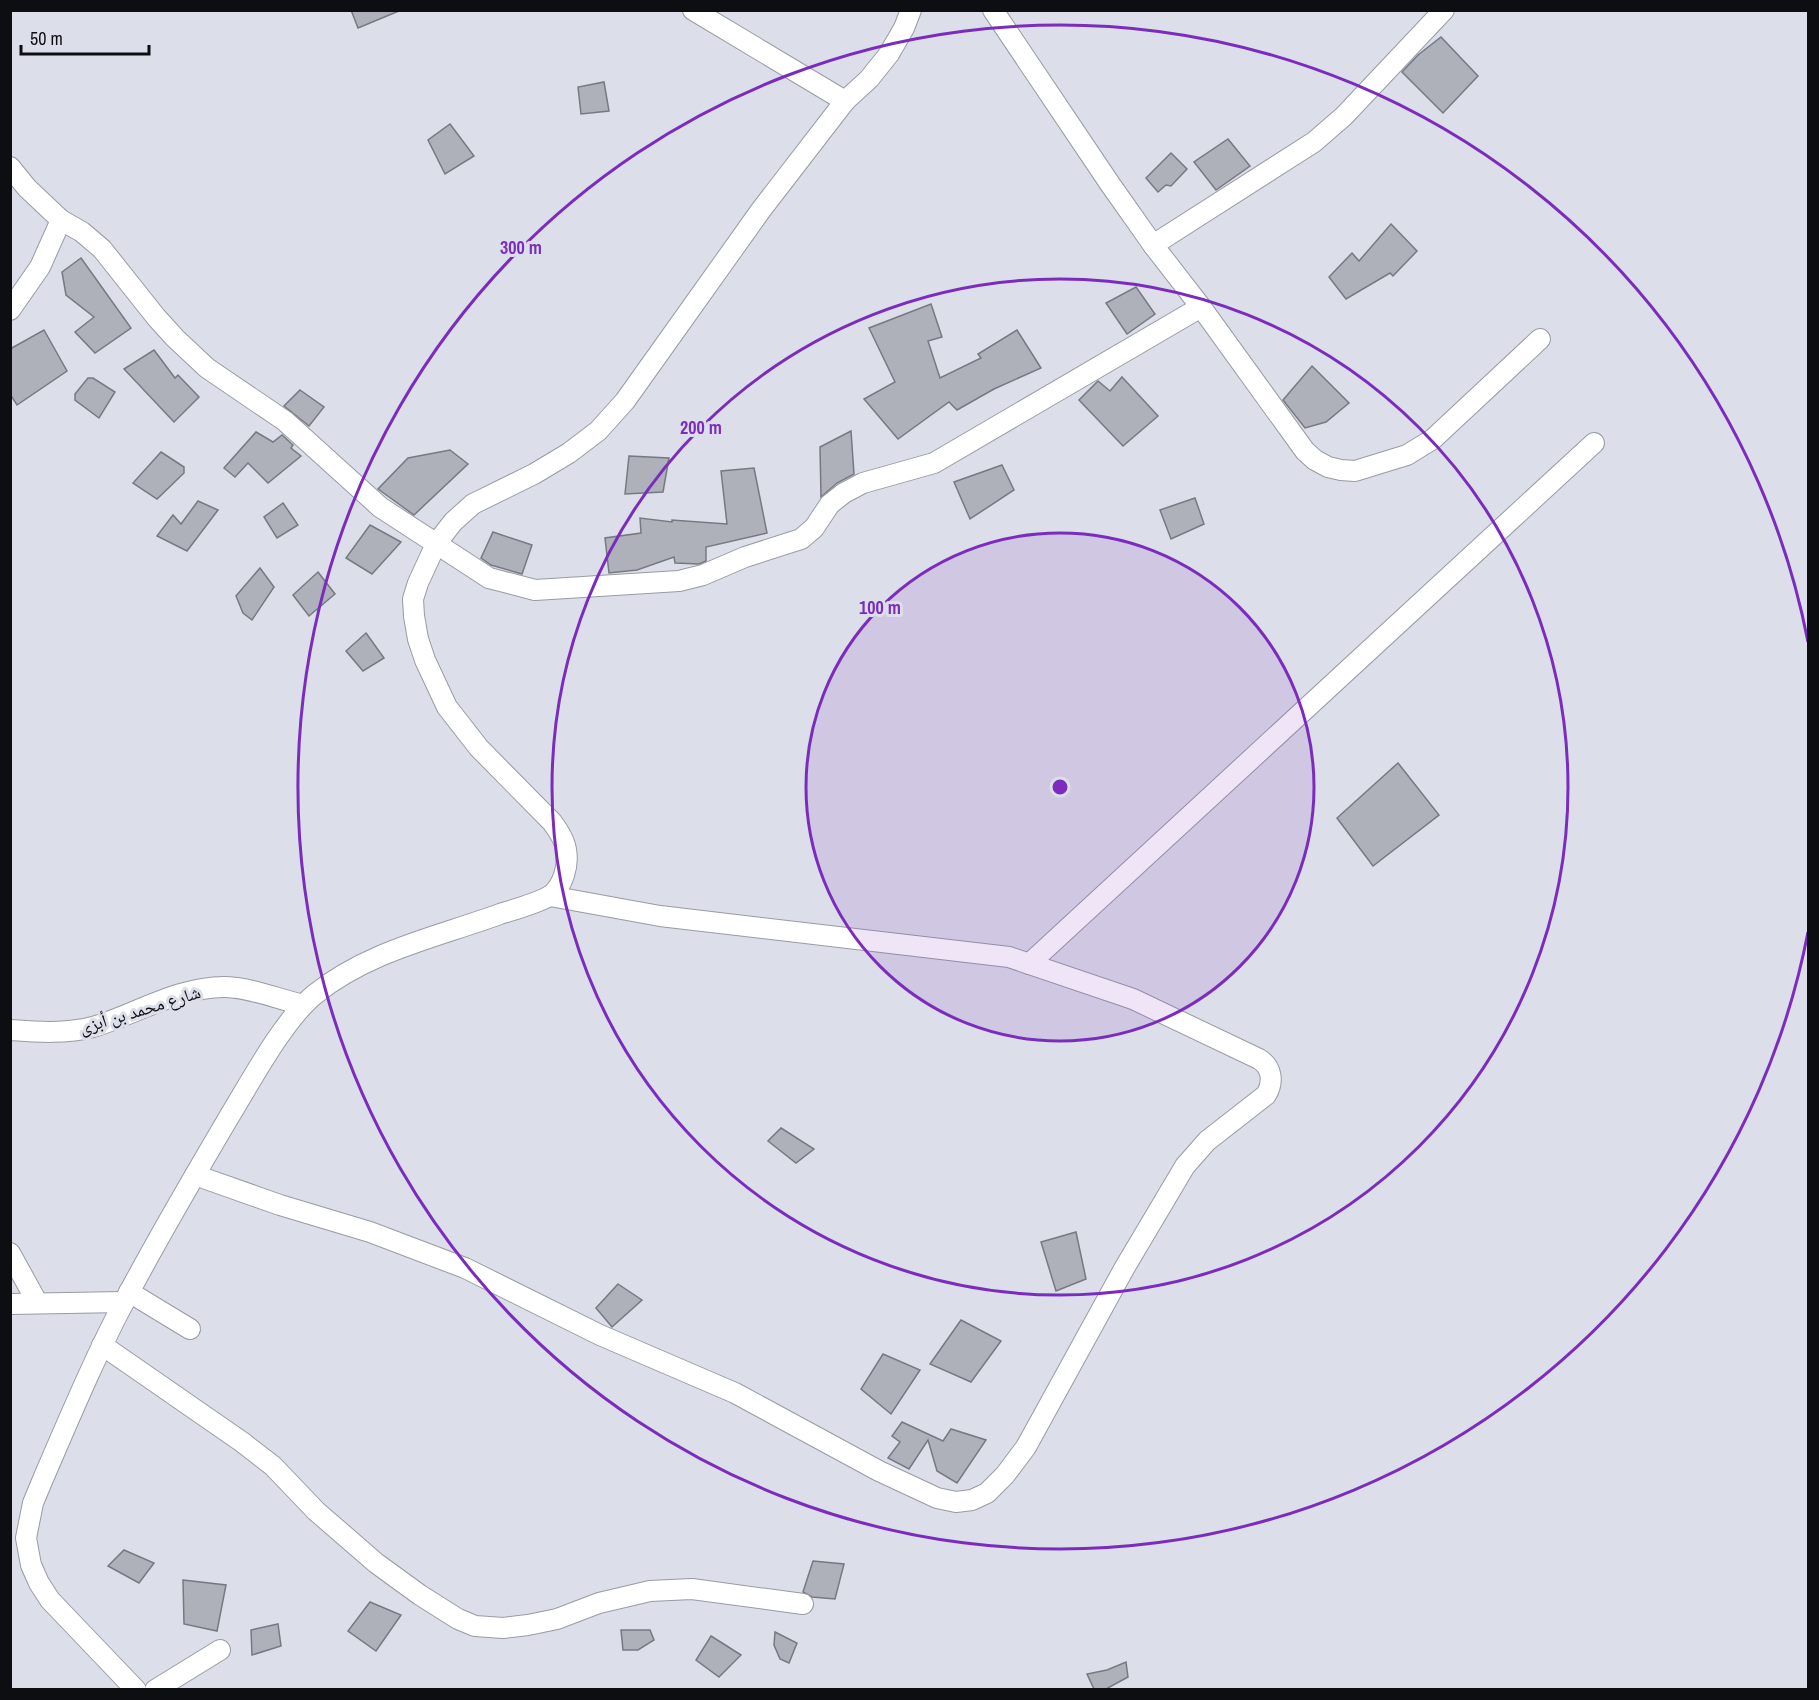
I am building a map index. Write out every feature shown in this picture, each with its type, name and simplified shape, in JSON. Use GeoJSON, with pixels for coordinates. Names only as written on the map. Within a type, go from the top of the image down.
{"type":"FeatureCollection","features":[{"type":"Feature","properties":{"kind":"street"},"geometry":{"type":"LineString","coordinates":[[693,10],[845,101]]}},
{"type":"Feature","properties":{"kind":"street"},"geometry":{"type":"LineString","coordinates":[[550,896],[564,877],[566,850],[560,834],[552,822],[479,748],[447,707],[421,649],[414,616],[414,599],[436,544],[453,522],[473,504],[561,458],[598,431],[625,401],[761,210],[845,101],[889,54],[904,28],[910,10]]}},
{"type":"Feature","properties":{"kind":"street"},"geometry":{"type":"LineString","coordinates":[[993,10],[1153,245],[1201,307],[1305,451],[1315,460],[1328,467],[1355,471],[1407,455],[1420,448],[1540,339]]}},
{"type":"Feature","properties":{"kind":"street"},"geometry":{"type":"LineString","coordinates":[[1153,245],[1314,142],[1344,116],[1444,10]]}},
{"type":"Feature","properties":{"kind":"street"},"geometry":{"type":"LineString","coordinates":[[10,167],[19,186],[102,249],[162,324],[207,368],[285,421],[380,507],[489,578],[535,590],[679,582],[801,539],[814,528],[830,504],[844,493],[863,483],[934,462],[1201,307]]}},
{"type":"Feature","properties":{"kind":"street"},"geometry":{"type":"LineString","coordinates":[[10,310],[40,267],[61,220]]}},
{"type":"Feature","properties":{"kind":"street"},"geometry":{"type":"LineString","coordinates":[[1029,964],[1594,443]]}},
{"type":"Feature","properties":{"kind":"street"},"geometry":{"type":"LineString","coordinates":[[136,1689],[50,1600],[39,1583],[27,1549],[27,1531],[33,1503],[126,1297],[195,1175],[246,1088],[285,1028],[303,1005],[315,994],[355,969],[404,946],[550,896],[660,916],[1009,957],[1133,999],[1259,1059],[1272,1077],[1271,1088],[1266,1095],[1207,1141],[1185,1166],[1125,1267],[1026,1447],[1005,1475],[987,1493],[972,1500],[956,1502],[937,1498],[879,1471],[735,1393],[600,1335],[465,1268],[370,1232],[280,1205],[195,1175]]}},
{"type":"Feature","properties":{"kind":"street","name":"شارع محمد بن أبزى"},"geometry":{"type":"LineString","coordinates":[[10,1030],[75,1031],[186,994],[225,987],[303,1005]]}},
{"type":"Feature","properties":{"kind":"street"},"geometry":{"type":"LineString","coordinates":[[10,1253],[38,1302]]}},
{"type":"Feature","properties":{"kind":"street"},"geometry":{"type":"LineString","coordinates":[[10,1304],[126,1297],[190,1329]]}},
{"type":"Feature","properties":{"kind":"street"},"geometry":{"type":"LineString","coordinates":[[102,1346],[242,1442],[273,1466],[316,1511],[376,1563],[458,1619],[475,1626],[503,1628],[528,1626],[557,1619],[599,1603],[650,1591],[692,1589],[803,1604]]}},
{"type":"Feature","properties":{"kind":"street"},"geometry":{"type":"LineString","coordinates":[[155,1689],[220,1650]]}},
{"type":"Feature","properties":{"kind":"building"},"geometry":{"type":"Polygon","coordinates":[[[351,10],[399,10],[399,11],[358,28],[351,10]]]}},
{"type":"Feature","properties":{"kind":"building"},"geometry":{"type":"Polygon","coordinates":[[[1441,37],[1478,76],[1443,113],[1402,72],[1418,55],[1441,37]]]}},
{"type":"Feature","properties":{"kind":"building"},"geometry":{"type":"Polygon","coordinates":[[[604,82],[609,111],[581,114],[578,87],[604,82]]]}},
{"type":"Feature","properties":{"kind":"building"},"geometry":{"type":"Polygon","coordinates":[[[450,124],[474,156],[445,174],[428,140],[450,124]]]}},
{"type":"Feature","properties":{"kind":"building"},"geometry":{"type":"Polygon","coordinates":[[[1228,139],[1250,166],[1216,190],[1194,162],[1228,139]]]}},
{"type":"Feature","properties":{"kind":"building"},"geometry":{"type":"Polygon","coordinates":[[[1171,153],[1187,169],[1171,186],[1166,185],[1158,192],[1146,178],[1171,153]]]}},
{"type":"Feature","properties":{"kind":"building"},"geometry":{"type":"Polygon","coordinates":[[[1391,224],[1417,251],[1393,276],[1390,273],[1346,299],[1329,277],[1352,253],[1359,261],[1391,224]]]}},
{"type":"Feature","properties":{"kind":"building"},"geometry":{"type":"Polygon","coordinates":[[[81,258],[131,328],[95,353],[75,332],[94,317],[66,295],[62,272],[81,258]]]}},
{"type":"Feature","properties":{"kind":"building"},"geometry":{"type":"Polygon","coordinates":[[[1136,287],[1155,314],[1127,334],[1106,303],[1136,287]]]}},
{"type":"Feature","properties":{"kind":"building"},"geometry":{"type":"Polygon","coordinates":[[[931,304],[942,337],[928,341],[940,378],[981,358],[978,354],[1017,330],[1041,368],[994,389],[957,410],[949,402],[898,439],[864,399],[895,382],[869,328],[931,304]]]}},
{"type":"Feature","properties":{"kind":"building"},"geometry":{"type":"Polygon","coordinates":[[[44,330],[67,371],[17,405],[10,394],[10,349],[44,330]]]}},
{"type":"Feature","properties":{"kind":"building"},"geometry":{"type":"Polygon","coordinates":[[[154,350],[175,378],[178,375],[199,397],[174,422],[124,369],[154,350]]]}},
{"type":"Feature","properties":{"kind":"building"},"geometry":{"type":"Polygon","coordinates":[[[1312,366],[1349,403],[1326,422],[1305,428],[1283,400],[1312,366]]]}},
{"type":"Feature","properties":{"kind":"building"},"geometry":{"type":"Polygon","coordinates":[[[1122,377],[1158,416],[1123,446],[1079,400],[1098,381],[1110,391],[1122,377]]]}},
{"type":"Feature","properties":{"kind":"building"},"geometry":{"type":"Polygon","coordinates":[[[88,378],[93,378],[115,392],[99,418],[75,400],[75,394],[88,378]]]}},
{"type":"Feature","properties":{"kind":"building"},"geometry":{"type":"Polygon","coordinates":[[[300,390],[324,407],[309,426],[284,406],[300,390]]]}},
{"type":"Feature","properties":{"kind":"building"},"geometry":{"type":"Polygon","coordinates":[[[851,431],[854,474],[837,483],[821,497],[820,447],[851,431]]]}},
{"type":"Feature","properties":{"kind":"building"},"geometry":{"type":"Polygon","coordinates":[[[256,432],[273,442],[282,435],[293,445],[291,448],[301,456],[268,483],[248,463],[235,477],[224,468],[256,432]]]}},
{"type":"Feature","properties":{"kind":"building"},"geometry":{"type":"Polygon","coordinates":[[[450,450],[468,464],[414,515],[378,489],[408,458],[450,450]]]}},
{"type":"Feature","properties":{"kind":"building"},"geometry":{"type":"Polygon","coordinates":[[[161,452],[184,467],[184,473],[157,499],[133,483],[161,452]]]}},
{"type":"Feature","properties":{"kind":"building"},"geometry":{"type":"Polygon","coordinates":[[[629,456],[669,458],[663,492],[625,494],[629,456]]]}},
{"type":"Feature","properties":{"kind":"building"},"geometry":{"type":"Polygon","coordinates":[[[1002,465],[1014,490],[970,519],[954,482],[1002,465]]]}},
{"type":"Feature","properties":{"kind":"building"},"geometry":{"type":"Polygon","coordinates":[[[754,468],[767,533],[706,547],[706,561],[699,564],[675,563],[674,557],[637,570],[609,573],[605,538],[641,533],[640,518],[727,524],[721,471],[754,468]]]}},
{"type":"Feature","properties":{"kind":"building"},"geometry":{"type":"Polygon","coordinates":[[[1195,498],[1204,524],[1171,539],[1160,510],[1195,498]]]}},
{"type":"Feature","properties":{"kind":"building"},"geometry":{"type":"Polygon","coordinates":[[[198,501],[218,510],[187,551],[157,536],[173,515],[181,524],[198,501]]]}},
{"type":"Feature","properties":{"kind":"building"},"geometry":{"type":"Polygon","coordinates":[[[283,503],[298,525],[277,538],[264,517],[283,503]]]}},
{"type":"Feature","properties":{"kind":"building"},"geometry":{"type":"Polygon","coordinates":[[[370,525],[401,542],[372,574],[346,558],[370,525]]]}},
{"type":"Feature","properties":{"kind":"building"},"geometry":{"type":"Polygon","coordinates":[[[493,532],[532,545],[522,574],[491,565],[481,558],[493,532]]]}},
{"type":"Feature","properties":{"kind":"building"},"geometry":{"type":"Polygon","coordinates":[[[260,568],[274,587],[252,620],[243,613],[236,596],[260,568]]]}},
{"type":"Feature","properties":{"kind":"building"},"geometry":{"type":"Polygon","coordinates":[[[318,572],[335,594],[309,616],[293,595],[318,572]]]}},
{"type":"Feature","properties":{"kind":"building"},"geometry":{"type":"Polygon","coordinates":[[[366,633],[384,658],[363,671],[346,651],[366,633]]]}},
{"type":"Feature","properties":{"kind":"building"},"geometry":{"type":"Polygon","coordinates":[[[1398,763],[1439,815],[1373,866],[1337,818],[1398,763]]]}},
{"type":"Feature","properties":{"kind":"building"},"geometry":{"type":"Polygon","coordinates":[[[781,1128],[814,1149],[796,1163],[768,1141],[781,1128]]]}},
{"type":"Feature","properties":{"kind":"building"},"geometry":{"type":"Polygon","coordinates":[[[1076,1232],[1086,1279],[1056,1291],[1041,1242],[1076,1232]]]}},
{"type":"Feature","properties":{"kind":"building"},"geometry":{"type":"Polygon","coordinates":[[[618,1284],[642,1300],[612,1327],[596,1308],[618,1284]]]}},
{"type":"Feature","properties":{"kind":"building"},"geometry":{"type":"Polygon","coordinates":[[[961,1320],[1001,1341],[971,1382],[930,1364],[961,1320]]]}},
{"type":"Feature","properties":{"kind":"building"},"geometry":{"type":"Polygon","coordinates":[[[883,1354],[920,1370],[891,1414],[861,1389],[883,1354]]]}},
{"type":"Feature","properties":{"kind":"building"},"geometry":{"type":"Polygon","coordinates":[[[902,1422],[943,1441],[951,1429],[986,1440],[957,1483],[937,1471],[928,1440],[909,1469],[888,1458],[900,1442],[892,1436],[902,1422]]]}},
{"type":"Feature","properties":{"kind":"building"},"geometry":{"type":"Polygon","coordinates":[[[124,1550],[154,1563],[139,1583],[108,1566],[124,1550]]]}},
{"type":"Feature","properties":{"kind":"building"},"geometry":{"type":"Polygon","coordinates":[[[813,1561],[844,1564],[835,1599],[812,1597],[803,1592],[813,1561]]]}},
{"type":"Feature","properties":{"kind":"building"},"geometry":{"type":"Polygon","coordinates":[[[183,1580],[226,1585],[217,1631],[184,1624],[183,1580]]]}},
{"type":"Feature","properties":{"kind":"building"},"geometry":{"type":"Polygon","coordinates":[[[370,1602],[401,1615],[376,1651],[348,1631],[370,1602]]]}},
{"type":"Feature","properties":{"kind":"building"},"geometry":{"type":"Polygon","coordinates":[[[278,1624],[281,1646],[252,1655],[251,1630],[278,1624]]]}},
{"type":"Feature","properties":{"kind":"building"},"geometry":{"type":"Polygon","coordinates":[[[621,1630],[650,1630],[654,1640],[638,1650],[623,1650],[621,1630]]]}},
{"type":"Feature","properties":{"kind":"building"},"geometry":{"type":"Polygon","coordinates":[[[775,1632],[797,1643],[789,1663],[780,1659],[774,1645],[775,1632]]]}},
{"type":"Feature","properties":{"kind":"building"},"geometry":{"type":"Polygon","coordinates":[[[711,1636],[741,1655],[719,1677],[696,1660],[711,1636]]]}},
{"type":"Feature","properties":{"kind":"building"},"geometry":{"type":"Polygon","coordinates":[[[1126,1662],[1128,1677],[1106,1689],[1094,1689],[1087,1674],[1107,1670],[1126,1662]]]}}]}
